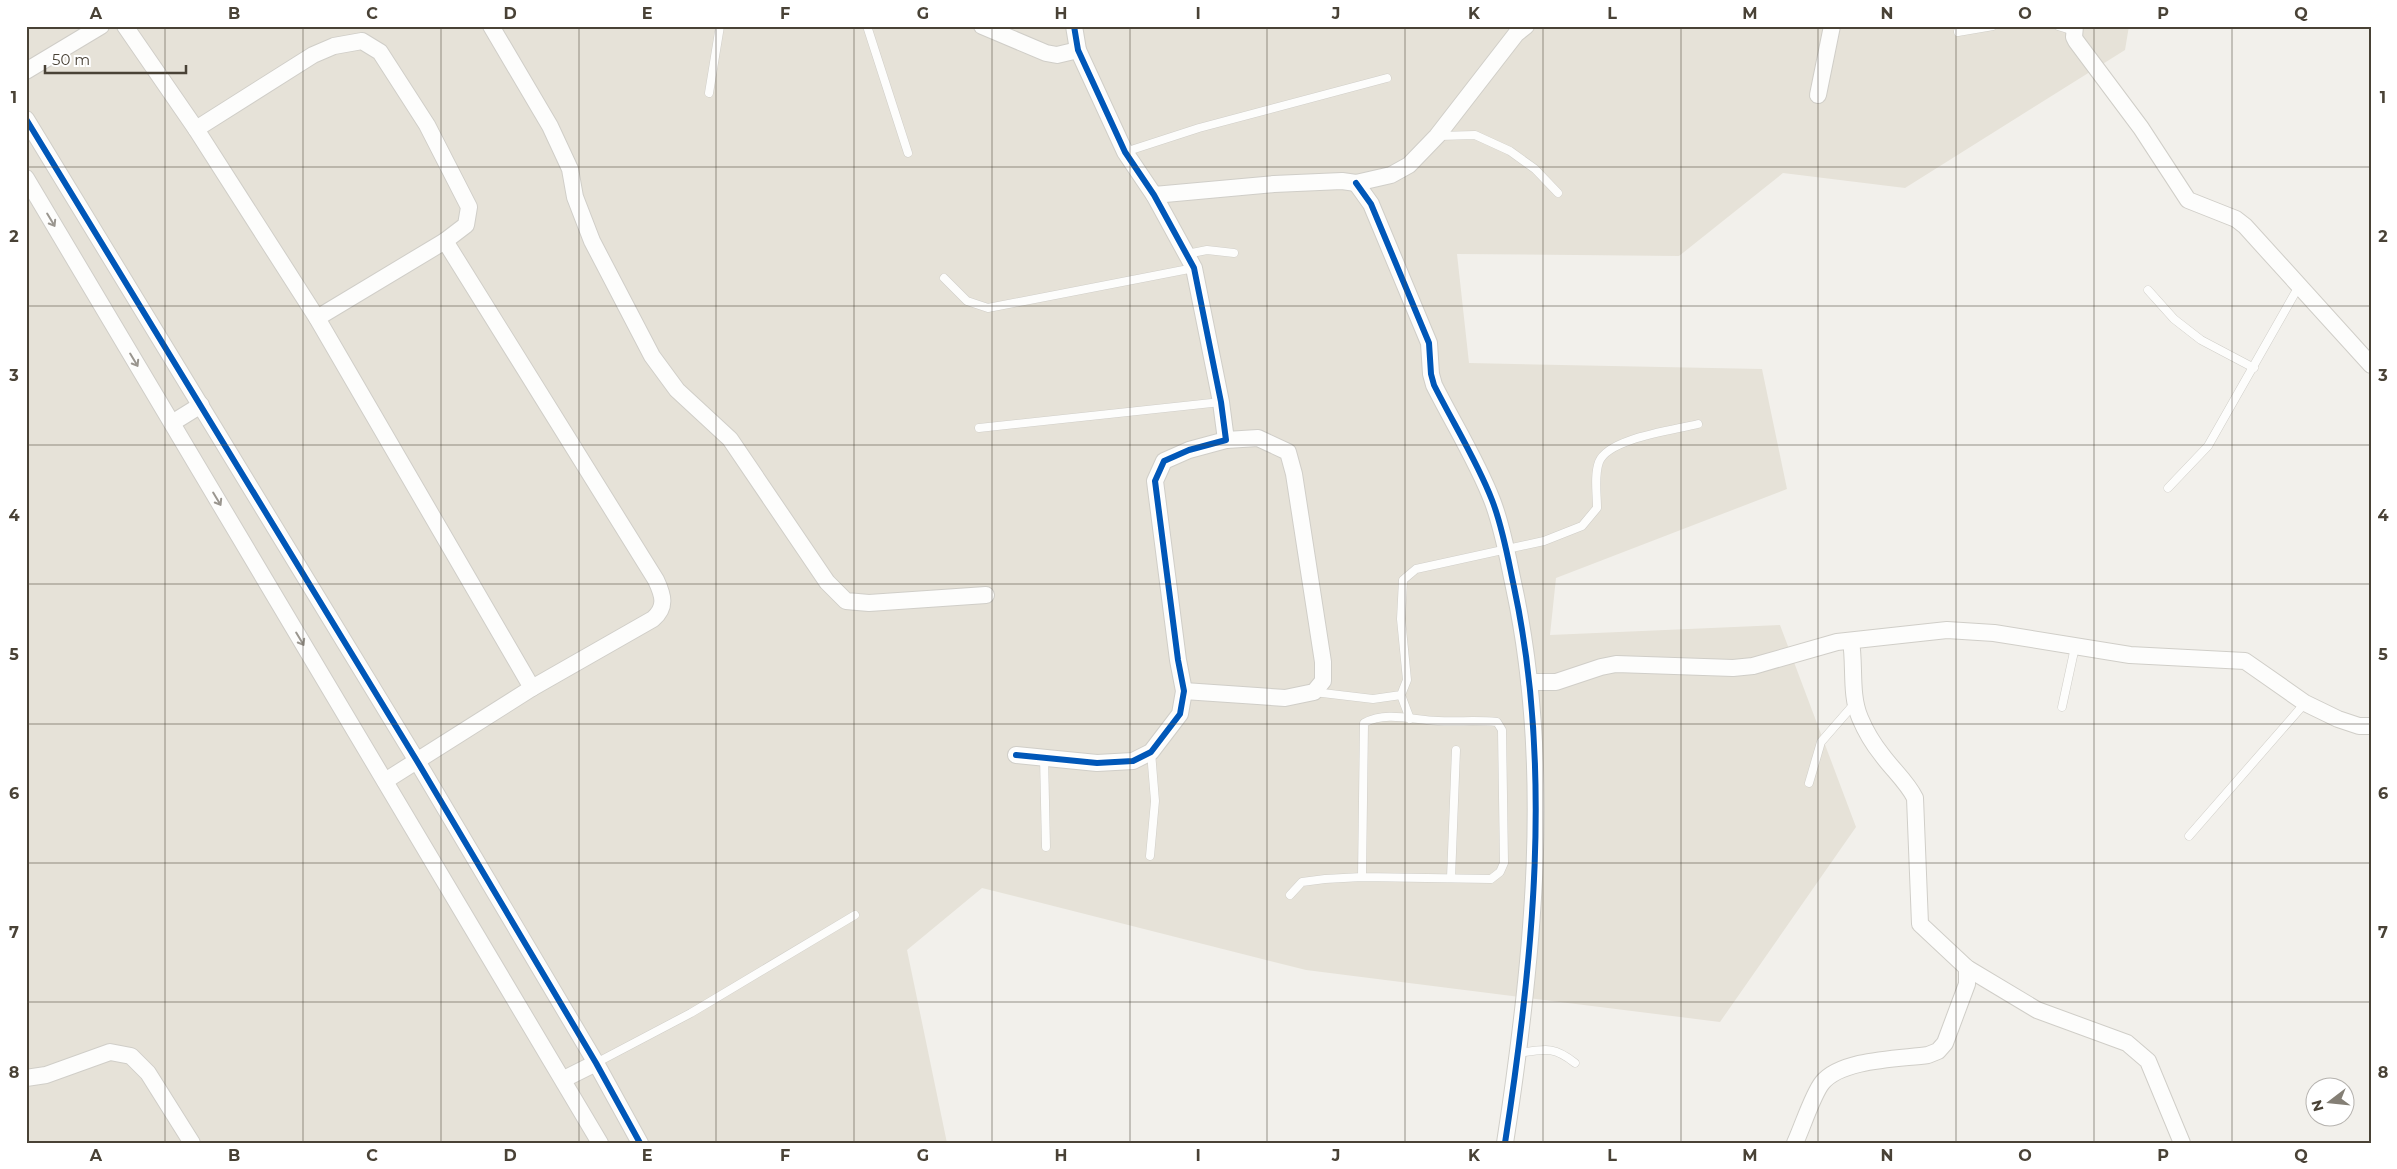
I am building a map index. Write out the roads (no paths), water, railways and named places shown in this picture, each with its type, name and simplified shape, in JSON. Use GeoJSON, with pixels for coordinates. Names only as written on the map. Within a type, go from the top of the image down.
{"type":"FeatureCollection","features":[{"type":"Feature","properties":{"kind":"street"},"geometry":{"type":"LineString","coordinates":[[26,71],[101,26]]}},
{"type":"Feature","properties":{"kind":"street"},"geometry":{"type":"LineString","coordinates":[[125,26],[196,129],[317,318],[532,688]]}},
{"type":"Feature","properties":{"kind":"street"},"geometry":{"type":"LineString","coordinates":[[491,26],[550,126],[570,169],[575,197],[592,241],[652,356],[677,390],[730,439],[827,582],[846,601],[869,602],[986,595]]}},
{"type":"Feature","properties":{"kind":"street"},"geometry":{"type":"LineString","coordinates":[[982,26],[1046,54],[1057,55],[1078,50]]}},
{"type":"Feature","properties":{"kind":"street"},"geometry":{"type":"LineString","coordinates":[[1074,26],[1078,50],[1126,152],[1154,195],[1191,261],[1221,402],[1226,440]]}},
{"type":"Feature","properties":{"kind":"street"},"geometry":{"type":"LineString","coordinates":[[1154,195],[1274,184],[1342,181],[1356,183],[1391,175],[1409,165],[1437,136],[1516,34],[1526,26]]}},
{"type":"Feature","properties":{"kind":"street"},"geometry":{"type":"LineString","coordinates":[[1818,95],[1832,26]]}},
{"type":"Feature","properties":{"kind":"street"},"geometry":{"type":"LineString","coordinates":[[2075,29],[2076,41],[2141,128],[2188,200],[2236,219],[2245,226],[2371,365]]}},
{"type":"Feature","properties":{"kind":"street"},"geometry":{"type":"LineString","coordinates":[[196,129],[314,54],[334,46],[362,41],[380,52],[417,108],[469,207],[466,225],[445,241],[317,318]]}},
{"type":"Feature","properties":{"kind":"street"},"geometry":{"type":"LineString","coordinates":[[26,119],[417,761],[596,1063],[640,1143]]}},
{"type":"Feature","properties":{"kind":"street"},"geometry":{"type":"LineString","coordinates":[[26,178],[600,1143]]}},
{"type":"Feature","properties":{"kind":"street"},"geometry":{"type":"LineString","coordinates":[[1356,183],[1371,204],[1429,343],[1431,374],[1434,385],[1492,499],[1506,550],[1522,623],[1537,775],[1534,878],[1519,1053],[1505,1143]]}},
{"type":"Feature","properties":{"kind":"street"},"geometry":{"type":"LineString","coordinates":[[385,781],[532,688],[653,619],[659,613],[663,604],[662,594],[656,580],[445,241]]}},
{"type":"Feature","properties":{"kind":"street"},"geometry":{"type":"LineString","coordinates":[[172,423],[201,404]]}},
{"type":"Feature","properties":{"kind":"street"},"geometry":{"type":"LineString","coordinates":[[1016,755],[1097,763],[1133,761],[1151,752],[1180,714],[1184,691],[1178,660],[1155,481],[1164,461],[1189,450],[1226,440],[1258,438],[1288,452],[1294,474],[1323,662],[1323,681],[1314,692],[1285,698],[1184,691]]}},
{"type":"Feature","properties":{"kind":"street"},"geometry":{"type":"LineString","coordinates":[[1529,682],[1556,682],[1600,667],[1616,664],[1733,668],[1753,666],[1832,643],[1947,630],[1994,633],[2149,658],[2245,661],[2305,703],[2338,719],[2359,726],[2371,726]]}},
{"type":"Feature","properties":{"kind":"street"},"geometry":{"type":"LineString","coordinates":[[1851,641],[1854,662],[1855,703],[1860,719],[1881,754],[1911,790],[1915,798],[1920,924],[1967,968],[2037,1010],[2127,1043],[2148,1061],[2182,1143]]}},
{"type":"Feature","properties":{"kind":"street"},"geometry":{"type":"LineString","coordinates":[[1795,1143],[1821,1083],[1835,1072],[1864,1063],[1928,1055],[1938,1051],[1944,1043],[1967,984],[1967,968]]}},
{"type":"Feature","properties":{"kind":"street"},"geometry":{"type":"LineString","coordinates":[[26,1078],[46,1076],[110,1052],[131,1056],[148,1073],[192,1143]]}},
{"type":"Feature","properties":{"kind":"street"},"geometry":{"type":"LineString","coordinates":[[564,1080],[596,1063]]}},
{"type":"Feature","properties":{"kind":"lane"},"geometry":{"type":"LineString","coordinates":[[709,93],[720,26]]}},
{"type":"Feature","properties":{"kind":"lane"},"geometry":{"type":"LineString","coordinates":[[866,26],[908,153]]}},
{"type":"Feature","properties":{"kind":"lane"},"geometry":{"type":"LineString","coordinates":[[1958,32],[1993,26]]}},
{"type":"Feature","properties":{"kind":"lane"},"geometry":{"type":"LineString","coordinates":[[2058,26],[2075,29]]}},
{"type":"Feature","properties":{"kind":"lane"},"geometry":{"type":"LineString","coordinates":[[1126,152],[1199,128],[1387,78]]}},
{"type":"Feature","properties":{"kind":"lane"},"geometry":{"type":"LineString","coordinates":[[1437,136],[1475,135],[1502,147],[1535,169],[1558,193]]}},
{"type":"Feature","properties":{"kind":"lane"},"geometry":{"type":"LineString","coordinates":[[944,278],[967,301],[988,308],[1191,261],[1207,250],[1234,253]]}},
{"type":"Feature","properties":{"kind":"lane"},"geometry":{"type":"LineString","coordinates":[[2168,488],[2208,446],[2299,286]]}},
{"type":"Feature","properties":{"kind":"lane"},"geometry":{"type":"LineString","coordinates":[[2148,290],[2174,319],[2200,340],[2254,368]]}},
{"type":"Feature","properties":{"kind":"lane"},"geometry":{"type":"LineString","coordinates":[[979,428],[1221,402]]}},
{"type":"Feature","properties":{"kind":"lane"},"geometry":{"type":"LineString","coordinates":[[1410,719],[1401,695],[1407,680],[1401,619],[1403,580],[1416,569],[1544,541],[1582,526],[1598,508],[1596,486],[1599,461],[1611,448],[1635,439],[1698,424]]}},
{"type":"Feature","properties":{"kind":"lane"},"geometry":{"type":"LineString","coordinates":[[2062,707],[2075,647]]}},
{"type":"Feature","properties":{"kind":"lane"},"geometry":{"type":"LineString","coordinates":[[1314,692],[1373,699],[1401,695]]}},
{"type":"Feature","properties":{"kind":"lane"},"geometry":{"type":"LineString","coordinates":[[1808,783],[1821,742],[1855,703]]}},
{"type":"Feature","properties":{"kind":"lane"},"geometry":{"type":"LineString","coordinates":[[2189,836],[2305,703]]}},
{"type":"Feature","properties":{"kind":"lane"},"geometry":{"type":"LineString","coordinates":[[1290,895],[1302,882],[1362,877],[1491,880],[1500,872],[1504,863],[1502,730],[1497,722],[1374,718],[1364,724],[1362,877]]}},
{"type":"Feature","properties":{"kind":"lane"},"geometry":{"type":"LineString","coordinates":[[1451,878],[1456,750]]}},
{"type":"Feature","properties":{"kind":"lane"},"geometry":{"type":"LineString","coordinates":[[1150,856],[1155,802],[1151,752]]}},
{"type":"Feature","properties":{"kind":"lane"},"geometry":{"type":"LineString","coordinates":[[1044,757],[1046,847]]}},
{"type":"Feature","properties":{"kind":"lane"},"geometry":{"type":"LineString","coordinates":[[596,1063],[691,1013],[856,915]]}},
{"type":"Feature","properties":{"kind":"lane"},"geometry":{"type":"LineString","coordinates":[[1519,1053],[1541,1050],[1560,1052],[1575,1063]]}}]}
